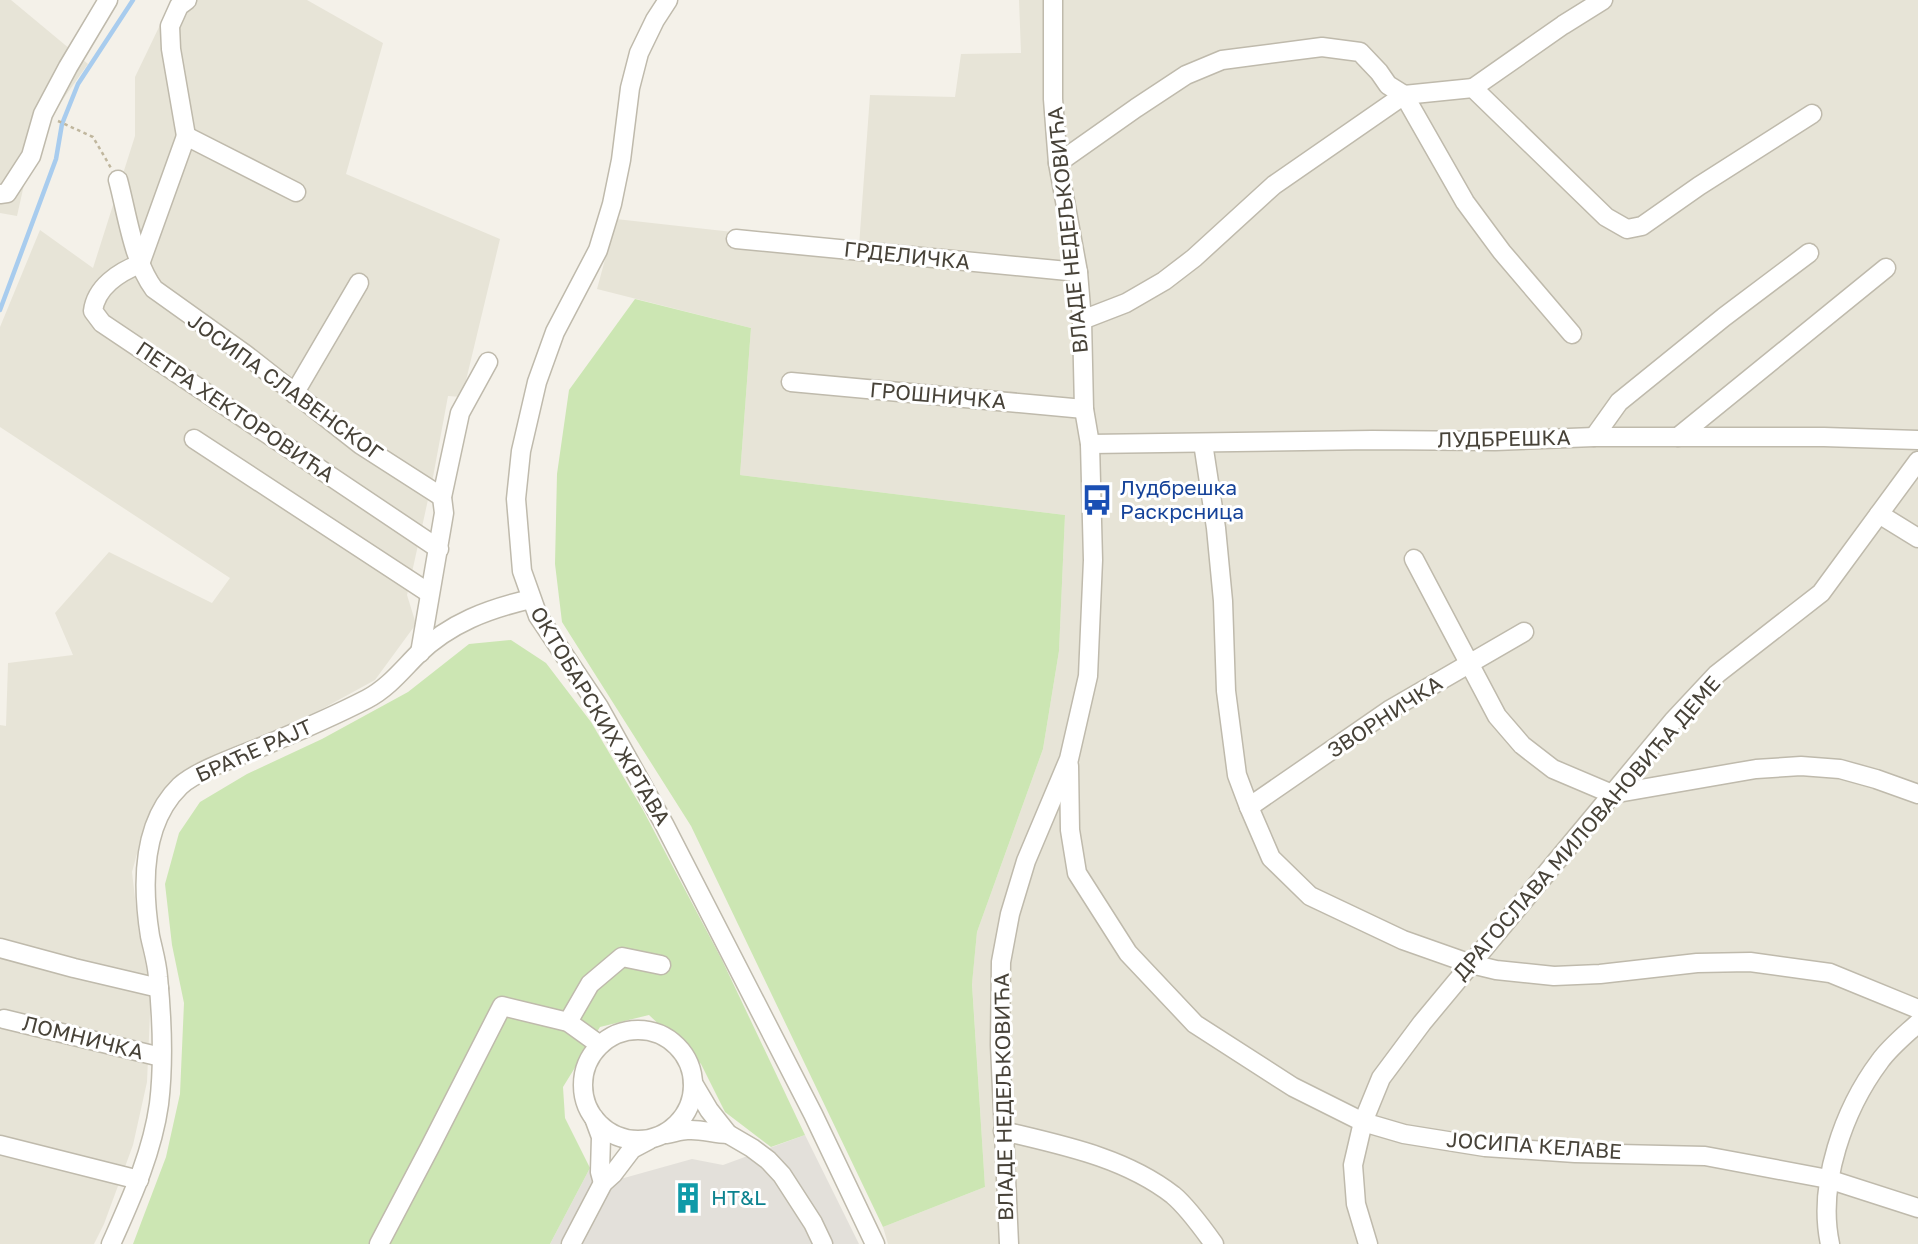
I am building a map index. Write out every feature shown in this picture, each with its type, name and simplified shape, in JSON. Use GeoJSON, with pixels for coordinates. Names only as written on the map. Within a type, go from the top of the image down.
{"type":"FeatureCollection","features":[{"type":"Feature","properties":{"kind":"street"},"geometry":{"type":"LineString","coordinates":[[0,194],[6,193],[31,156],[43,114],[108,0]]}},
{"type":"Feature","properties":{"kind":"street"},"geometry":{"type":"LineString","coordinates":[[140,264],[187,136],[171,49],[170,26],[178,5],[187,0]]}},
{"type":"Feature","properties":{"kind":"street","name":"ОКТОБАРСКИХ ЖРТАВА"},"geometry":{"type":"LineString","coordinates":[[668,0],[639,53],[630,88],[621,160],[612,204],[598,250],[555,332],[537,382],[522,451],[516,499],[522,571],[538,616],[599,707],[664,824],[813,1114],[875,1244]]}},
{"type":"Feature","properties":{"kind":"street"},"geometry":{"type":"LineString","coordinates":[[1082,320],[1126,303],[1164,281],[1194,258],[1274,185],[1404,94],[1473,88],[1603,0]]}},
{"type":"Feature","properties":{"kind":"street","name":"ВЛАДЕ НЕДЕЉКОВИЋА"},"geometry":{"type":"LineString","coordinates":[[1009,1244],[1000,1045],[1001,962],[1010,914],[1026,861],[1069,759],[1088,676],[1093,560],[1090,444],[1084,410],[1082,320],[1077,272],[1058,163],[1053,99],[1057,2]]}},
{"type":"Feature","properties":{"kind":"street"},"geometry":{"type":"LineString","coordinates":[[1058,163],[1186,75],[1222,60],[1322,47],[1360,52],[1388,85],[1404,94],[1465,202],[1502,252],[1572,334]]}},
{"type":"Feature","properties":{"kind":"street"},"geometry":{"type":"LineString","coordinates":[[1473,88],[1606,217],[1627,229],[1642,226],[1812,114]]}},
{"type":"Feature","properties":{"kind":"street"},"geometry":{"type":"LineString","coordinates":[[187,136],[296,192]]}},
{"type":"Feature","properties":{"kind":"street","name":"ЈОСИПА СЛАВЕНСКОГ"},"geometry":{"type":"LineString","coordinates":[[118,180],[140,264],[146,279],[160,296],[245,355],[361,445],[442,497]]}},
{"type":"Feature","properties":{"kind":"street","name":"ГРДЕЛИЧКА"},"geometry":{"type":"LineString","coordinates":[[736,239],[1077,272]]}},
{"type":"Feature","properties":{"kind":"street"},"geometry":{"type":"LineString","coordinates":[[1594,437],[1619,402],[1809,253]]}},
{"type":"Feature","properties":{"kind":"street","name":"ПЕТРА ХЕКТОРОВИЋА"},"geometry":{"type":"LineString","coordinates":[[140,264],[115,277],[97,297],[93,312],[102,323],[439,549]]}},
{"type":"Feature","properties":{"kind":"street"},"geometry":{"type":"LineString","coordinates":[[1678,437],[1886,268]]}},
{"type":"Feature","properties":{"kind":"street"},"geometry":{"type":"LineString","coordinates":[[294,394],[359,284]]}},
{"type":"Feature","properties":{"kind":"street"},"geometry":{"type":"LineString","coordinates":[[419,653],[439,549],[444,513],[442,497],[460,413],[488,362]]}},
{"type":"Feature","properties":{"kind":"street","name":"ГРОШНИЧКА"},"geometry":{"type":"LineString","coordinates":[[792,382],[1084,410]]}},
{"type":"Feature","properties":{"kind":"street","name":"ЛУДБРЕШКА"},"geometry":{"type":"LineString","coordinates":[[1090,444],[1594,437],[1824,437],[1918,440]]}},
{"type":"Feature","properties":{"kind":"street"},"geometry":{"type":"LineString","coordinates":[[194,439],[428,601],[439,622],[453,626]]}},
{"type":"Feature","properties":{"kind":"street"},"geometry":{"type":"LineString","coordinates":[[1203,443],[1216,528],[1226,691],[1237,775],[1271,858],[1310,896],[1403,940],[1496,970],[1554,976],[1600,974],[1697,963],[1750,962],[1830,973],[1918,1009]]}},
{"type":"Feature","properties":{"kind":"street","name":"ДРАГОСЛАВА МИЛОВАНОВИЋА ДЕМЕ"},"geometry":{"type":"LineString","coordinates":[[1368,1244],[1356,1204],[1353,1165],[1363,1122],[1381,1078],[1422,1023],[1673,721],[1717,674],[1821,593],[1918,461]]}},
{"type":"Feature","properties":{"kind":"street"},"geometry":{"type":"LineString","coordinates":[[1880,514],[1918,538]]}},
{"type":"Feature","properties":{"kind":"street"},"geometry":{"type":"LineString","coordinates":[[1414,559],[1497,716],[1521,745],[1553,769],[1612,794],[1735,773],[1801,766],[1840,769],[1918,794]]}},
{"type":"Feature","properties":{"kind":"street","name":"БРАЋЕ РАЈТ"},"geometry":{"type":"LineString","coordinates":[[111,1244],[147,1157],[159,1105],[159,988],[145,897],[145,876],[155,826],[165,803],[182,783],[369,698],[391,682],[419,653],[453,626],[487,611],[531,599]]}},
{"type":"Feature","properties":{"kind":"street","name":"ЗВОРНИЧКА"},"geometry":{"type":"LineString","coordinates":[[1249,807],[1391,709],[1524,632]]}},
{"type":"Feature","properties":{"kind":"street","name":"ЈОСИПА КЕЛАВЕ"},"geometry":{"type":"LineString","coordinates":[[1069,759],[1070,831],[1077,873],[1128,953],[1195,1024],[1293,1087],[1363,1122],[1404,1134],[1485,1147],[1575,1153],[1704,1156],[1828,1179],[1918,1208]]}},
{"type":"Feature","properties":{"kind":"street"},"geometry":{"type":"LineString","coordinates":[[0,948],[159,988]]}},
{"type":"Feature","properties":{"kind":"street"},"geometry":{"type":"LineString","coordinates":[[568,1023],[590,984],[622,957],[661,965]]}},
{"type":"Feature","properties":{"kind":"street"},"geometry":{"type":"LineString","coordinates":[[379,1244],[502,1006],[568,1023],[600,1045]]}},
{"type":"Feature","properties":{"kind":"street","name":"ЛОМНИЧКА"},"geometry":{"type":"LineString","coordinates":[[5,1019],[161,1057]]}},
{"type":"Feature","properties":{"kind":"street"},"geometry":{"type":"LineString","coordinates":[[1829,1244],[1828,1179],[1849,1114],[1881,1060],[1918,1023]]}},
{"type":"Feature","properties":{"kind":"street"},"geometry":{"type":"LineString","coordinates":[[728,1134],[688,1130],[633,1140],[618,1137],[604,1129],[586,1104],[584,1073],[590,1058],[600,1045],[613,1036],[628,1031],[643,1030],[659,1034],[672,1042],[683,1053],[694,1083],[709,1110],[728,1134],[768,1160],[782,1175],[813,1223],[823,1244]]}},
{"type":"Feature","properties":{"kind":"street"},"geometry":{"type":"LineString","coordinates":[[571,1244],[603,1183],[632,1149],[677,1125],[686,1113],[694,1083]]}},
{"type":"Feature","properties":{"kind":"street"},"geometry":{"type":"LineString","coordinates":[[594,1117],[601,1137],[600,1172],[603,1183]]}},
{"type":"Feature","properties":{"kind":"street"},"geometry":{"type":"LineString","coordinates":[[1003,1131],[1072,1147],[1128,1168],[1174,1196],[1214,1244]]}},
{"type":"Feature","properties":{"kind":"street"},"geometry":{"type":"LineString","coordinates":[[0,1145],[139,1180]]}},
{"type":"Feature","properties":{"kind":"path"},"geometry":{"type":"LineString","coordinates":[[56,120],[93,137],[118,180]]}},
{"type":"Feature","properties":{"kind":"shaded area"},"geometry":{"type":"Polygon","coordinates":[[[0,0],[11,0],[88,64],[34,140],[17,216],[0,213],[0,0]]]}},
{"type":"Feature","properties":{"kind":"shaded area"},"geometry":{"type":"Polygon","coordinates":[[[172,0],[307,0],[383,43],[346,174],[500,239],[462,397],[448,396],[407,595],[416,624],[375,680],[167,789],[146,821],[132,872],[139,933],[151,991],[147,1082],[133,1145],[94,1244],[0,1244],[0,725],[6,726],[8,663],[73,655],[55,613],[109,552],[212,603],[230,578],[0,427],[0,327],[40,230],[93,268],[135,136],[135,77],[172,0]]]}},
{"type":"Feature","properties":{"kind":"shaded area"},"geometry":{"type":"Polygon","coordinates":[[[1019,0],[1918,0],[1918,1244],[888,1244],[883,1227],[985,1187],[972,983],[977,932],[1043,749],[1059,651],[1065,515],[740,475],[751,328],[597,289],[616,219],[859,246],[870,95],[955,97],[961,54],[1021,53],[1019,0]]]}},
{"type":"Feature","properties":{"kind":"shaded area"},"geometry":{"type":"Polygon","coordinates":[[[805,1135],[859,1244],[550,1244],[590,1168],[624,1178],[692,1159],[723,1165],[805,1135]]]}},
{"type":"Feature","properties":{"kind":"green space"},"geometry":{"type":"Polygon","coordinates":[[[635,299],[751,328],[740,475],[1065,515],[1059,651],[1043,749],[977,932],[972,984],[985,1187],[883,1227],[691,826],[562,622],[555,564],[557,474],[569,390],[635,299]]]}},
{"type":"Feature","properties":{"kind":"green space"},"geometry":{"type":"Polygon","coordinates":[[[511,640],[546,663],[591,722],[643,810],[722,960],[805,1135],[771,1147],[725,1112],[701,1064],[649,1015],[600,1027],[563,1087],[565,1118],[590,1168],[550,1244],[133,1244],[166,1157],[180,1094],[184,1003],[172,945],[165,884],[179,833],[200,802],[247,774],[322,739],[408,692],[469,644],[511,640]]]}},
{"type":"Feature","properties":{"kind":"waterway"},"geometry":{"type":"LineString","coordinates":[[0,310],[56,159],[62,124],[78,84],[133,0]]}},
{"type":"Feature","properties":{"kind":"place","name":"Лудбрешка Раскрсница"},"geometry":{"type":"Point","coordinates":[1097,500]}},
{"type":"Feature","properties":{"kind":"place","name":"HT&L"},"geometry":{"type":"Point","coordinates":[688,1198]}}]}
